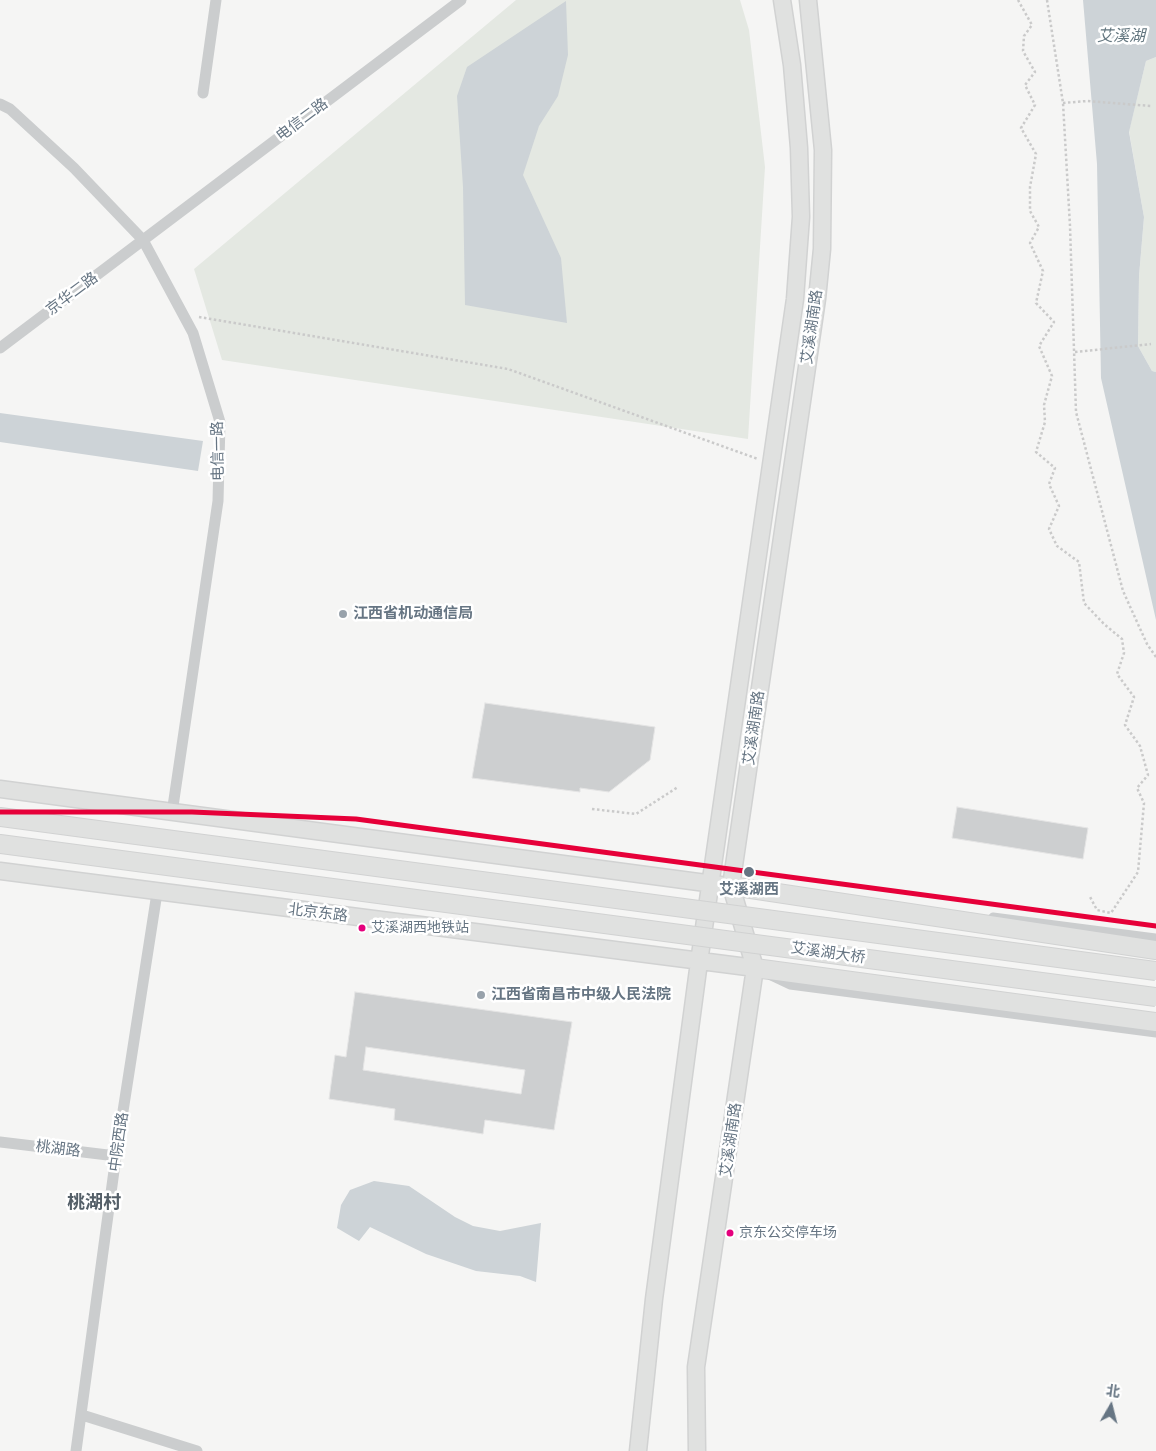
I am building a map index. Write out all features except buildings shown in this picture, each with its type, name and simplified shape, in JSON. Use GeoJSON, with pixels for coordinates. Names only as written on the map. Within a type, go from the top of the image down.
{"type":"FeatureCollection","features":[{"type":"Feature","properties":{"kind":"main road","name":"艾溪湖南路"},"geometry":{"type":"LineString","coordinates":[[638,1451],[654,1299],[699,962],[796,300],[801,217],[799,148],[792,65],[782,0]]}},
{"type":"Feature","properties":{"kind":"main road","name":"艾溪湖南路"},"geometry":{"type":"LineString","coordinates":[[697,1451],[696,1367],[755,968],[731,886],[817,299],[822,249],[823,150],[808,0]]}},
{"type":"Feature","properties":{"kind":"main road"},"geometry":{"type":"LineString","coordinates":[[0,789],[1156,942]]}},
{"type":"Feature","properties":{"kind":"main road","name":"艾溪湖大桥"},"geometry":{"type":"LineString","coordinates":[[0,817],[1156,971]]}},
{"type":"Feature","properties":{"kind":"main road","name":"北京东路"},"geometry":{"type":"LineString","coordinates":[[0,844],[499,910]]}},
{"type":"Feature","properties":{"kind":"main road","name":"北京东路"},"geometry":{"type":"LineString","coordinates":[[0,871],[157,893],[755,968]]}},
{"type":"Feature","properties":{"kind":"main road","name":"艾溪湖大桥"},"geometry":{"type":"LineString","coordinates":[[499,910],[1156,997]]}},
{"type":"Feature","properties":{"kind":"main road"},"geometry":{"type":"LineString","coordinates":[[755,968],[1154,1025]]}},
{"type":"Feature","properties":{"kind":"street"},"geometry":{"type":"LineString","coordinates":[[202,93],[216,0]]}},
{"type":"Feature","properties":{"kind":"street","name":"电信二路"},"geometry":{"type":"LineString","coordinates":[[143,240],[460,0]]}},
{"type":"Feature","properties":{"kind":"street","name":"电信一路"},"geometry":{"type":"LineString","coordinates":[[0,104],[10,109],[74,168],[143,240],[193,333],[220,422],[219,491],[172,813]]}},
{"type":"Feature","properties":{"kind":"street","name":"京华二路"},"geometry":{"type":"LineString","coordinates":[[0,348],[143,240]]}},
{"type":"Feature","properties":{"kind":"street","name":"中院西路"},"geometry":{"type":"LineString","coordinates":[[76,1451],[116,1156],[157,893]]}},
{"type":"Feature","properties":{"kind":"street","name":"桃湖路"},"geometry":{"type":"LineString","coordinates":[[0,1142],[116,1156]]}},
{"type":"Feature","properties":{"kind":"street"},"geometry":{"type":"LineString","coordinates":[[82,1415],[197,1451]]}},
{"type":"Feature","properties":{"kind":"path"},"geometry":{"type":"LineString","coordinates":[[1018,0],[1032,24],[1024,36],[1023,51],[1035,72],[1025,85],[1035,105],[1021,128],[1036,154],[1030,187],[1030,211],[1039,227],[1030,243],[1043,271],[1036,302],[1054,322],[1039,346],[1052,376],[1044,405],[1045,422],[1036,452],[1055,468],[1049,484],[1059,506],[1049,529],[1057,546],[1079,562],[1084,603],[1122,639],[1124,653],[1117,674],[1134,696],[1125,725],[1140,746],[1148,775],[1137,788],[1144,803],[1138,872],[1111,913],[1097,910],[1089,895]]}},
{"type":"Feature","properties":{"kind":"path"},"geometry":{"type":"LineString","coordinates":[[1046,0],[1063,103],[1075,352],[1076,412],[1123,591],[1156,657]]}},
{"type":"Feature","properties":{"kind":"path"},"geometry":{"type":"LineString","coordinates":[[1063,103],[1087,101],[1151,106]]}},
{"type":"Feature","properties":{"kind":"path"},"geometry":{"type":"LineString","coordinates":[[183,315],[508,369],[771,464]]}},
{"type":"Feature","properties":{"kind":"path"},"geometry":{"type":"LineString","coordinates":[[1075,352],[1150,344]]}},
{"type":"Feature","properties":{"kind":"path"},"geometry":{"type":"LineString","coordinates":[[592,809],[636,814],[678,787]]}},
{"type":"Feature","properties":{"kind":"shaded area"},"geometry":{"type":"Polygon","coordinates":[[[516,0],[740,0],[749,30],[765,167],[748,439],[222,360],[194,269],[516,0]]]}},
{"type":"Feature","properties":{"kind":"shaded area"},"geometry":{"type":"Polygon","coordinates":[[[1156,57],[1156,372],[1152,371],[1138,346],[1139,276],[1144,217],[1129,131],[1146,61],[1156,57]]]}},
{"type":"Feature","properties":{"kind":"water","name":"艾溪湖"},"geometry":{"type":"Polygon","coordinates":[[[1083,0],[1156,0],[1156,57],[1146,61],[1129,132],[1144,217],[1139,276],[1138,346],[1152,371],[1156,372],[1156,620],[1101,378],[1097,164],[1083,0]]]}},
{"type":"Feature","properties":{"kind":"water"},"geometry":{"type":"Polygon","coordinates":[[[566,1],[568,55],[558,96],[539,126],[523,175],[561,258],[567,323],[465,305],[463,187],[457,96],[467,67],[566,1]]]}},
{"type":"Feature","properties":{"kind":"water"},"geometry":{"type":"Polygon","coordinates":[[[0,413],[203,441],[198,471],[0,442],[0,413]]]}},
{"type":"Feature","properties":{"kind":"water"},"geometry":{"type":"Polygon","coordinates":[[[374,1181],[409,1186],[455,1217],[473,1226],[500,1231],[541,1223],[536,1282],[520,1276],[476,1271],[426,1254],[370,1227],[359,1241],[337,1228],[341,1205],[350,1190],[374,1181]]]}},
{"type":"Feature","properties":{"kind":"transit line"},"geometry":{"type":"LineString","coordinates":[[0,812],[192,812],[356,819],[1156,926]]}},
{"type":"Feature","properties":{"kind":"place","name":"江西省机动通信局"},"geometry":{"type":"Point","coordinates":[343,614]}},
{"type":"Feature","properties":{"kind":"place","name":"艾溪湖西"},"geometry":{"type":"Point","coordinates":[749,872]}},
{"type":"Feature","properties":{"kind":"place","name":"艾溪湖西地铁站"},"geometry":{"type":"Point","coordinates":[362,928]}},
{"type":"Feature","properties":{"kind":"place","name":"江西省南昌市中级人民法院"},"geometry":{"type":"Point","coordinates":[481,995]}},
{"type":"Feature","properties":{"kind":"place","name":"京东公交停车场"},"geometry":{"type":"Point","coordinates":[730,1233]}},
{"type":"Feature","properties":{"kind":"district","name":"桃湖村"},"geometry":{"type":"Point","coordinates":[94,1203]}}]}
